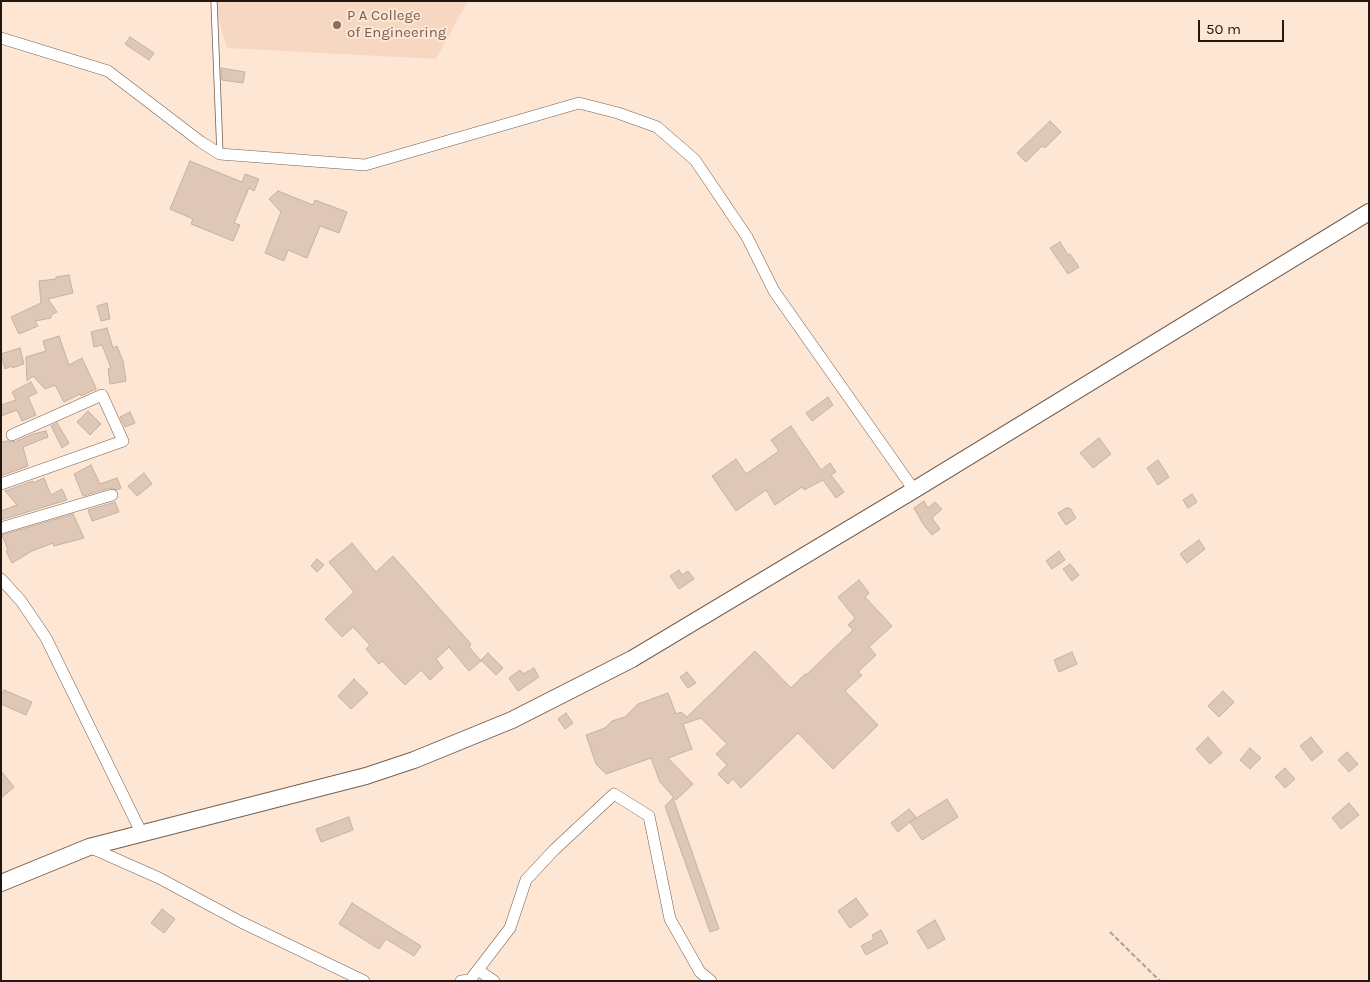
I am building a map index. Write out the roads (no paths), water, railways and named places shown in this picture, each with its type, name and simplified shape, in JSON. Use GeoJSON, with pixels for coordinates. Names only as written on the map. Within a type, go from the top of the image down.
{"type":"FeatureCollection","features":[{"type":"Feature","properties":{"kind":"main road"},"geometry":{"type":"LineString","coordinates":[[1,883],[90,848],[366,776],[414,760],[512,720],[632,659],[914,490],[1369,212]]}},
{"type":"Feature","properties":{"kind":"street"},"geometry":{"type":"LineString","coordinates":[[1,38],[108,72],[201,142],[220,154],[364,165],[578,103],[618,113],[657,126],[695,160],[747,237],[774,292],[914,490]]}},
{"type":"Feature","properties":{"kind":"street"},"geometry":{"type":"LineString","coordinates":[[1,484],[123,441],[102,395],[12,435]]}},
{"type":"Feature","properties":{"kind":"street"},"geometry":{"type":"LineString","coordinates":[[1,528],[112,494]]}},
{"type":"Feature","properties":{"kind":"street"},"geometry":{"type":"LineString","coordinates":[[1,579],[21,601],[46,638],[142,834]]}},
{"type":"Feature","properties":{"kind":"street"},"geometry":{"type":"LineString","coordinates":[[461,981],[470,980],[510,928],[526,880],[554,850],[614,794],[649,816],[670,919],[700,972],[711,981]]}},
{"type":"Feature","properties":{"kind":"street"},"geometry":{"type":"LineString","coordinates":[[90,848],[159,878],[241,922],[364,981]]}},
{"type":"Feature","properties":{"kind":"street"},"geometry":{"type":"LineString","coordinates":[[478,970],[494,981]]}},
{"type":"Feature","properties":{"kind":"lane"},"geometry":{"type":"LineString","coordinates":[[214,1],[220,154]]}},
{"type":"Feature","properties":{"kind":"place","name":"P A College of Engineering"},"geometry":{"type":"Point","coordinates":[337,25]}}]}
